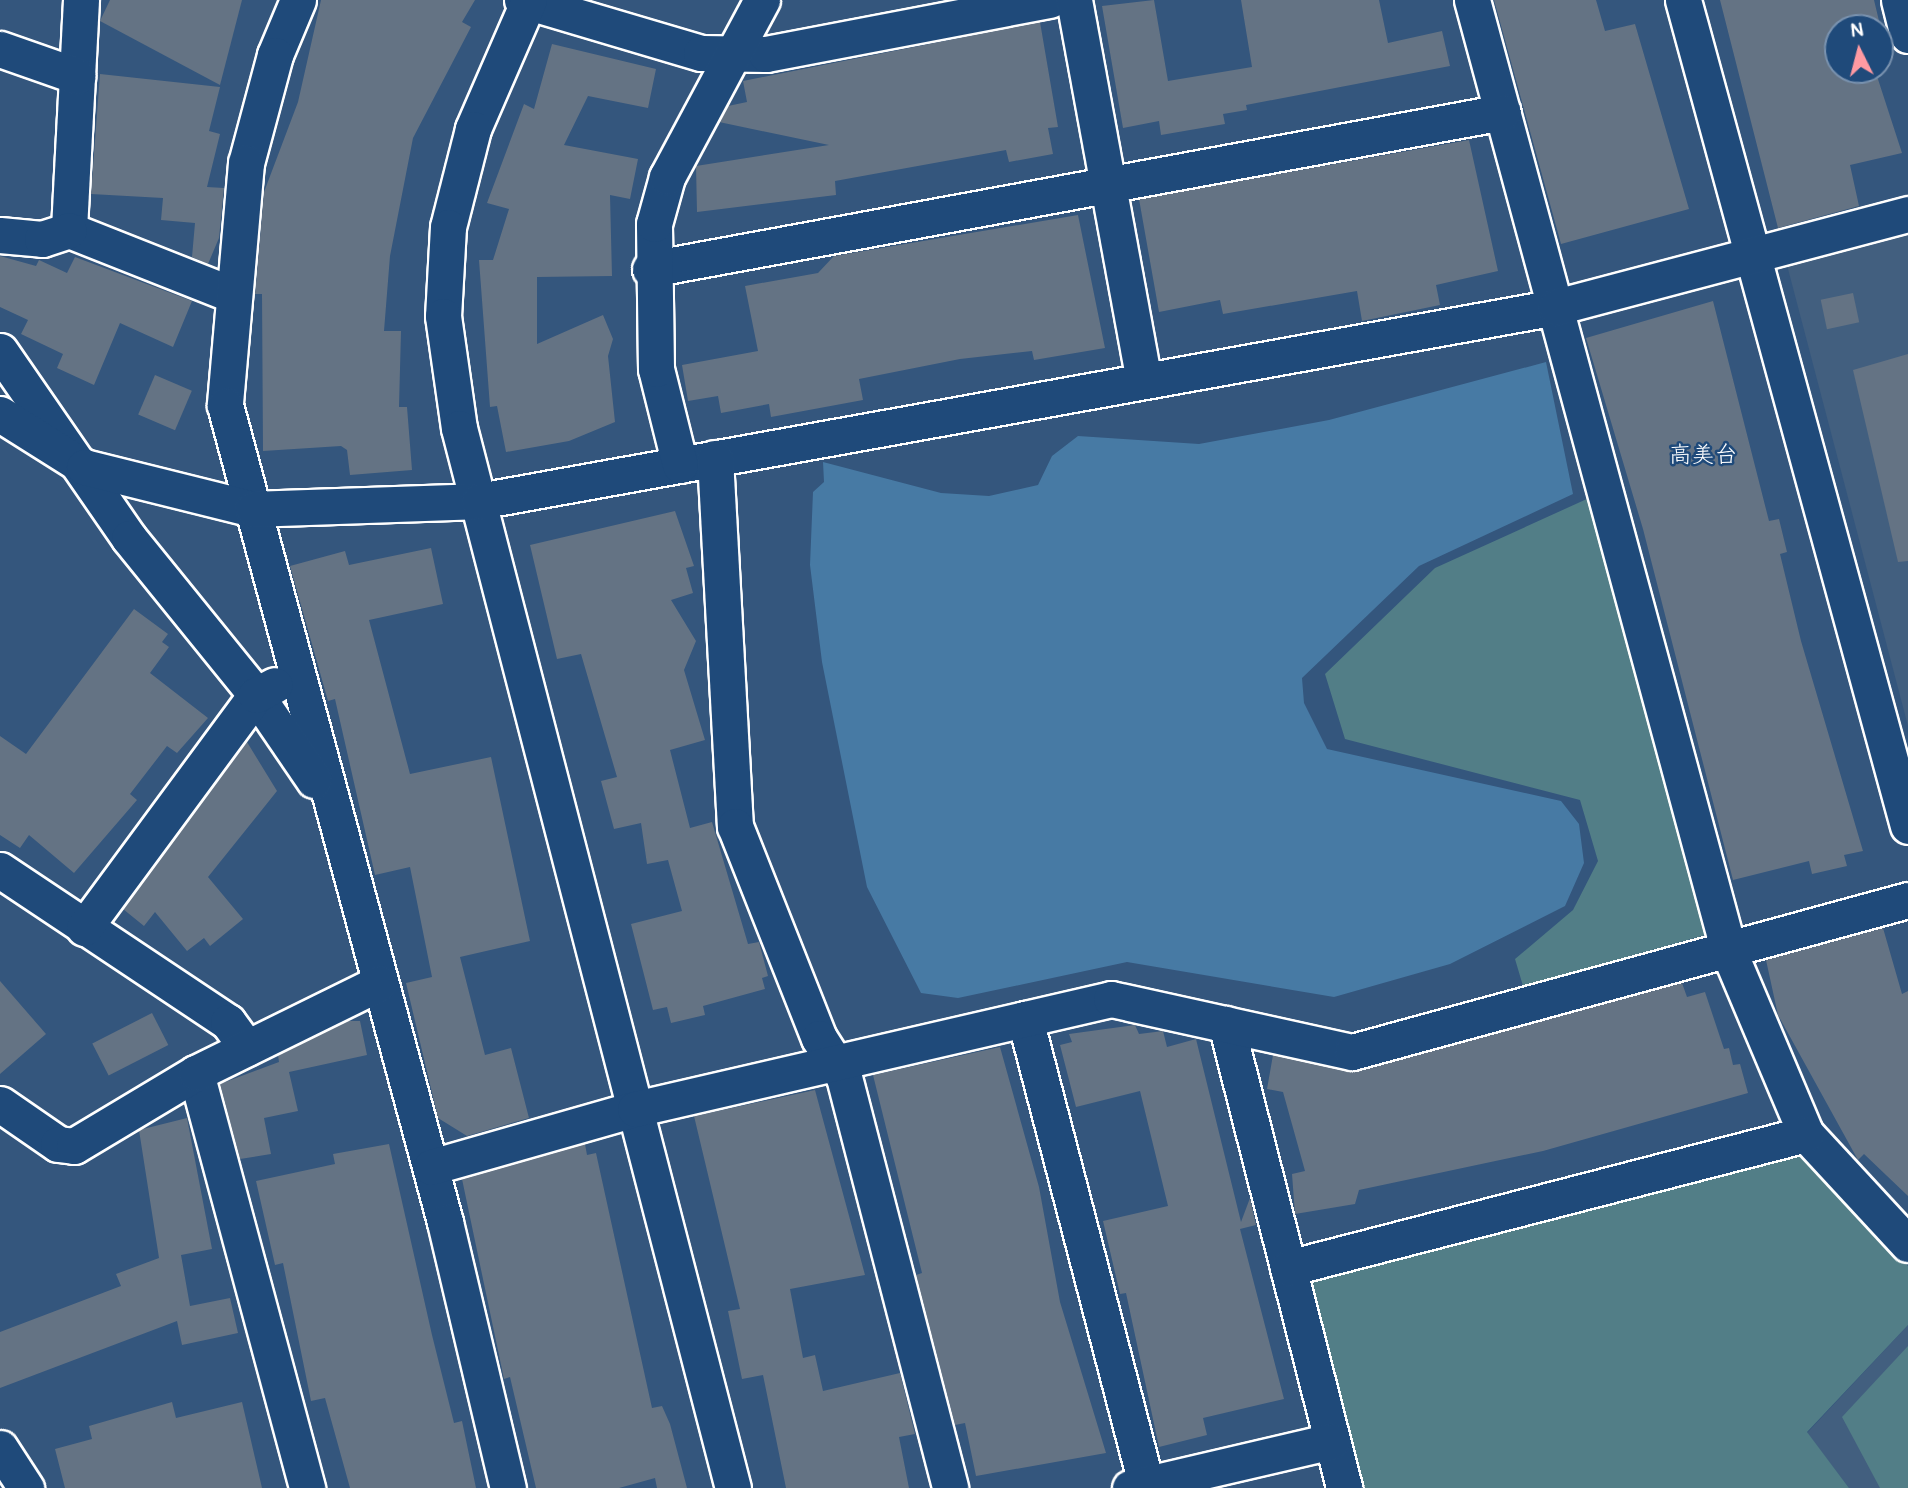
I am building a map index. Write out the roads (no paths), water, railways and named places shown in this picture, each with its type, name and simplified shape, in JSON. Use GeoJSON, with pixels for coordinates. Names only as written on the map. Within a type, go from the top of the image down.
{"type":"FeatureCollection","features":[{"type":"Feature","properties":{"kind":"street"},"geometry":{"type":"LineString","coordinates":[[69,230],[81,0]]}},
{"type":"Feature","properties":{"kind":"street"},"geometry":{"type":"LineString","coordinates":[[298,0],[275,55],[246,163],[225,405],[430,1167],[508,1488]]}},
{"type":"Feature","properties":{"kind":"street"},"geometry":{"type":"LineString","coordinates":[[680,465],[656,369],[650,269],[667,177],[761,0]]}},
{"type":"Feature","properties":{"kind":"street"},"geometry":{"type":"LineString","coordinates":[[733,1488],[459,428],[443,316],[448,227],[473,129],[526,1],[701,53],[766,54],[1050,0]]}},
{"type":"Feature","properties":{"kind":"street"},"geometry":{"type":"LineString","coordinates":[[1074,0],[1144,380]]}},
{"type":"Feature","properties":{"kind":"street"},"geometry":{"type":"LineString","coordinates":[[1472,0],[1729,952],[1806,1134],[1908,1244]]}},
{"type":"Feature","properties":{"kind":"street"},"geometry":{"type":"LineString","coordinates":[[1683,0],[1908,826]]}},
{"type":"Feature","properties":{"kind":"street"},"geometry":{"type":"LineString","coordinates":[[1899,0],[1908,35]]}},
{"type":"Feature","properties":{"kind":"street"},"geometry":{"type":"LineString","coordinates":[[0,49],[77,76]]}},
{"type":"Feature","properties":{"kind":"street"},"geometry":{"type":"LineString","coordinates":[[650,269],[1503,112]]}},
{"type":"Feature","properties":{"kind":"street"},"geometry":{"type":"LineString","coordinates":[[0,414],[84,467],[253,509],[479,501],[1556,307],[1752,252],[1908,214]]}},
{"type":"Feature","properties":{"kind":"street"},"geometry":{"type":"LineString","coordinates":[[0,235],[42,239],[69,230],[233,295]]}},
{"type":"Feature","properties":{"kind":"street"},"geometry":{"type":"LineString","coordinates":[[0,351],[84,467],[129,538],[256,695],[330,803]]}},
{"type":"Feature","properties":{"kind":"street"},"geometry":{"type":"LineString","coordinates":[[715,458],[733,815],[835,1063],[950,1488]]}},
{"type":"Feature","properties":{"kind":"street"},"geometry":{"type":"LineString","coordinates":[[84,928],[256,695],[295,673]]}},
{"type":"Feature","properties":{"kind":"street"},"geometry":{"type":"LineString","coordinates":[[0,870],[228,1022],[247,1048]]}},
{"type":"Feature","properties":{"kind":"street"},"geometry":{"type":"LineString","coordinates":[[430,1167],[635,1109],[1111,999],[1352,1052],[1729,952],[1908,900]]}},
{"type":"Feature","properties":{"kind":"street"},"geometry":{"type":"LineString","coordinates":[[0,1104],[58,1144],[74,1146],[196,1073],[380,983]]}},
{"type":"Feature","properties":{"kind":"street"},"geometry":{"type":"LineString","coordinates":[[1024,1019],[1141,1487],[1332,1441]]}},
{"type":"Feature","properties":{"kind":"street"},"geometry":{"type":"LineString","coordinates":[[1226,1024],[1344,1488]]}},
{"type":"Feature","properties":{"kind":"street"},"geometry":{"type":"LineString","coordinates":[[196,1073],[307,1488]]}},
{"type":"Feature","properties":{"kind":"street"},"geometry":{"type":"LineString","coordinates":[[1288,1268],[1806,1134]]}},
{"type":"Feature","properties":{"kind":"street"},"geometry":{"type":"LineString","coordinates":[[0,1448],[26,1488]]}},
{"type":"Feature","properties":{"kind":"district","name":"高美台"},"geometry":{"type":"Point","coordinates":[1703,455]}}]}
